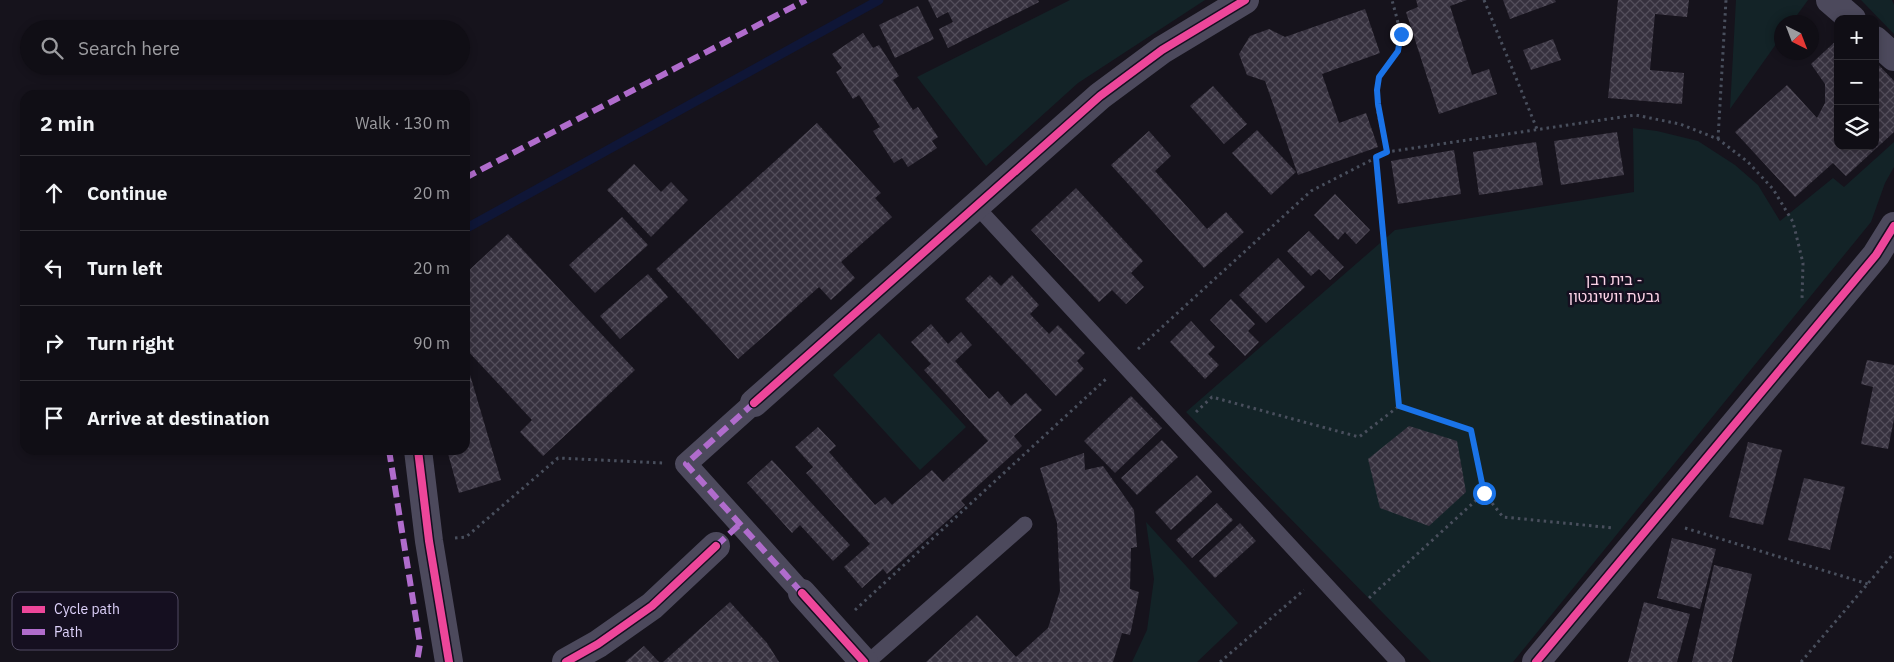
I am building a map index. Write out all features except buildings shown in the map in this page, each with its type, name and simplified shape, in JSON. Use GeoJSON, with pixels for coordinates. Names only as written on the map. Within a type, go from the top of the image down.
{"type":"FeatureCollection","features":[{"type":"Feature","properties":{"kind":"street"},"geometry":{"type":"LineString","coordinates":[[864,662],[686,464],[1100,96],[1162,50],[1246,0]]}},
{"type":"Feature","properties":{"kind":"street"},"geometry":{"type":"LineString","coordinates":[[1830,0],[1847,15]]}},
{"type":"Feature","properties":{"kind":"street"},"geometry":{"type":"LineString","coordinates":[[1879,44],[1894,57]]}},
{"type":"Feature","properties":{"kind":"street"},"geometry":{"type":"LineString","coordinates":[[1536,662],[1891,238]]}},
{"type":"Feature","properties":{"kind":"street"},"geometry":{"type":"LineString","coordinates":[[419,455],[428,541],[449,662]]}},
{"type":"Feature","properties":{"kind":"street"},"geometry":{"type":"LineString","coordinates":[[566,662],[598,644],[652,606],[740,524]]}},
{"type":"Feature","properties":{"kind":"lane"},"geometry":{"type":"LineString","coordinates":[[976,206],[1398,662]]}},
{"type":"Feature","properties":{"kind":"lane"},"geometry":{"type":"LineString","coordinates":[[868,662],[1025,524]]}},
{"type":"Feature","properties":{"kind":"path"},"geometry":{"type":"LineString","coordinates":[[1387,152],[1377,90],[1379,77],[1398,51],[1401,34],[1392,0]]}},
{"type":"Feature","properties":{"kind":"path"},"geometry":{"type":"LineString","coordinates":[[1484,0],[1537,129]]}},
{"type":"Feature","properties":{"kind":"path"},"geometry":{"type":"LineString","coordinates":[[1718,139],[1726,0]]}},
{"type":"Feature","properties":{"kind":"path"},"geometry":{"type":"LineString","coordinates":[[835,630],[1311,191],[1387,152],[1635,115],[1680,124],[1718,139],[1748,162],[1773,189],[1793,222],[1803,263],[1802,300]]}},
{"type":"Feature","properties":{"kind":"path"},"geometry":{"type":"LineString","coordinates":[[1376,157],[1399,406]]}},
{"type":"Feature","properties":{"kind":"path"},"geometry":{"type":"LineString","coordinates":[[1180,426],[1212,397],[1359,437],[1399,406]]}},
{"type":"Feature","properties":{"kind":"path"},"geometry":{"type":"LineString","coordinates":[[1399,406],[1471,430],[1484,493],[1503,518],[1650,525],[1868,584]]}},
{"type":"Feature","properties":{"kind":"path"},"geometry":{"type":"LineString","coordinates":[[428,541],[466,537],[558,458],[686,464]]}},
{"type":"Feature","properties":{"kind":"path"},"geometry":{"type":"LineString","coordinates":[[1353,613],[1484,493]]}},
{"type":"Feature","properties":{"kind":"path"},"geometry":{"type":"LineString","coordinates":[[1801,662],[1894,553]]}},
{"type":"Feature","properties":{"kind":"path"},"geometry":{"type":"LineString","coordinates":[[1220,662],[1319,576]]}},
{"type":"Feature","properties":{"kind":"shaded area"},"geometry":{"type":"Polygon","coordinates":[[[1070,0],[1205,0],[1078,83],[986,166],[917,77],[1070,0]]]}},
{"type":"Feature","properties":{"kind":"shaded area"},"geometry":{"type":"Polygon","coordinates":[[[1736,0],[1808,0],[1797,15],[1774,15],[1774,47],[1730,109],[1736,0]]]}},
{"type":"Feature","properties":{"kind":"shaded area"},"geometry":{"type":"Polygon","coordinates":[[[1861,0],[1892,0],[1894,5],[1894,34],[1879,19],[1879,15],[1876,15],[1861,0]]]}},
{"type":"Feature","properties":{"kind":"shaded area"},"geometry":{"type":"Polygon","coordinates":[[[1633,128],[1657,131],[1698,141],[1735,165],[1758,185],[1780,221],[1833,178],[1844,187],[1894,142],[1894,167],[1885,183],[1871,222],[1513,662],[1431,662],[1186,412],[1395,230],[1634,192],[1633,128]]]}},
{"type":"Feature","properties":{"kind":"shaded area"},"geometry":{"type":"Polygon","coordinates":[[[879,333],[966,427],[920,470],[833,375],[879,333]]]}},
{"type":"Feature","properties":{"kind":"shaded area"},"geometry":{"type":"Polygon","coordinates":[[[1146,522],[1238,623],[1197,662],[1132,662],[1147,630],[1154,579],[1146,522]]]}},
{"type":"Feature","properties":{"kind":"waterway"},"geometry":{"type":"LineString","coordinates":[[470,226],[879,0]]}},
{"type":"Feature","properties":{"kind":"marked path"},"geometry":{"type":"LineString","coordinates":[[470,175],[806,0]]}},
{"type":"Feature","properties":{"kind":"marked path"},"geometry":{"type":"LineString","coordinates":[[754,403],[686,464],[802,593]]}},
{"type":"Feature","properties":{"kind":"marked path"},"geometry":{"type":"LineString","coordinates":[[390,455],[420,644],[417,662]]}},
{"type":"Feature","properties":{"kind":"marked path"},"geometry":{"type":"LineString","coordinates":[[716,546],[740,524]]}},
{"type":"Feature","properties":{"kind":"cycle path"},"geometry":{"type":"LineString","coordinates":[[754,403],[1100,96],[1162,50],[1245,0]]}},
{"type":"Feature","properties":{"kind":"cycle path"},"geometry":{"type":"LineString","coordinates":[[1536,662],[1876,255],[1894,226]]}},
{"type":"Feature","properties":{"kind":"cycle path"},"geometry":{"type":"LineString","coordinates":[[419,455],[429,541],[449,662]]}},
{"type":"Feature","properties":{"kind":"cycle path"},"geometry":{"type":"LineString","coordinates":[[566,662],[598,644],[652,606],[716,546]]}},
{"type":"Feature","properties":{"kind":"cycle path"},"geometry":{"type":"LineString","coordinates":[[802,593],[864,662]]}},
{"type":"Feature","properties":{"kind":"district","name":"בית רבן - גבעת וושינגטון"},"geometry":{"type":"Point","coordinates":[1614,288]}},
{"type":"Feature","properties":{"kind":"route"},"geometry":{"type":"LineString","coordinates":[[1401,34],[1398,51],[1379,77],[1377,90],[1378,104],[1387,152],[1376,157],[1399,406],[1471,430],[1484,493]]}}]}
